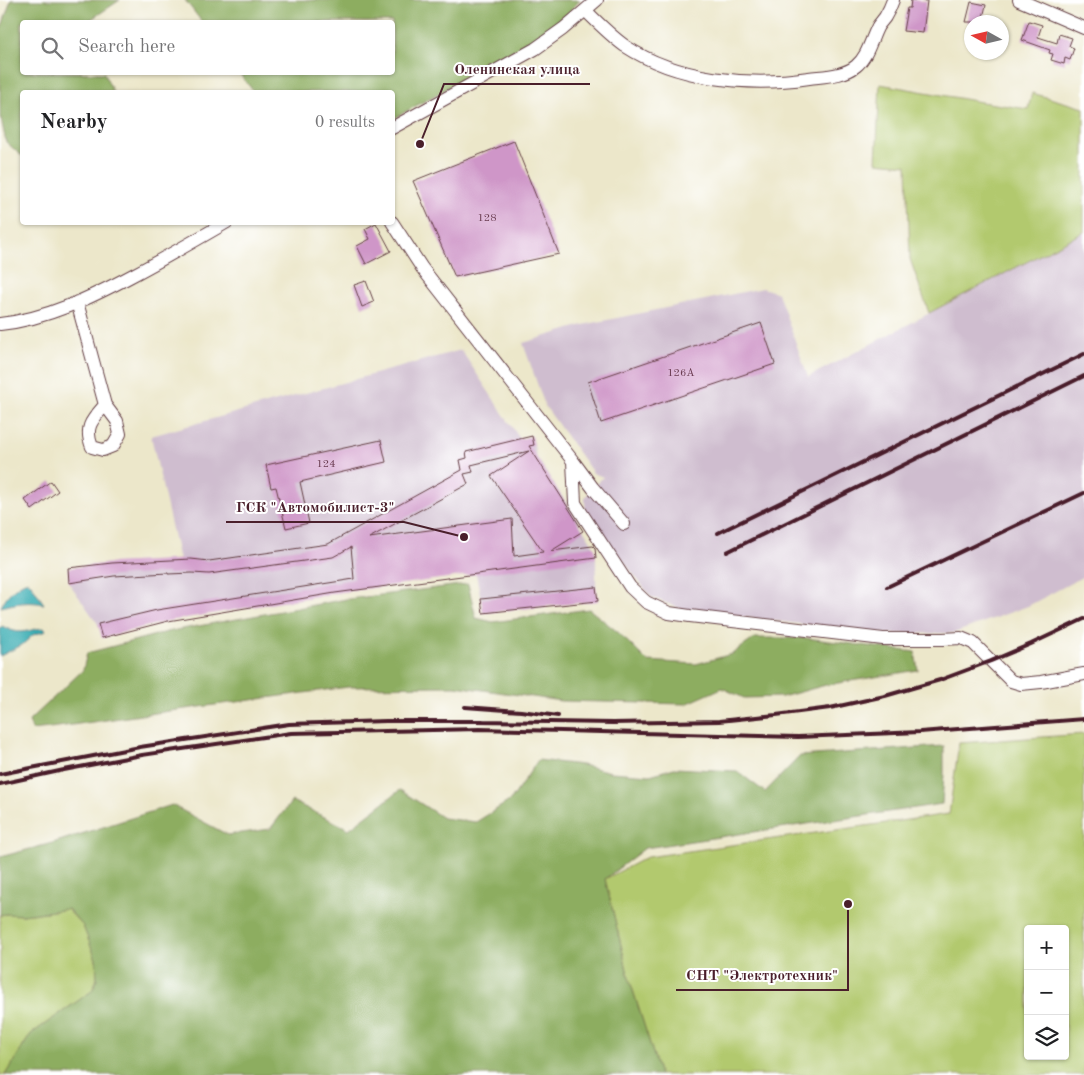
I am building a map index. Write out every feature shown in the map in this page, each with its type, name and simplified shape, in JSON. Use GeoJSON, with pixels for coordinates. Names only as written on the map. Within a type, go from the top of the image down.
{"type":"FeatureCollection","features":[{"type":"Feature","properties":{"kind":"street"},"geometry":{"type":"LineString","coordinates":[[395,126],[535,49],[564,29],[597,0]]}},
{"type":"Feature","properties":{"kind":"street"},"geometry":{"type":"LineString","coordinates":[[586,11],[625,46],[648,59],[676,70],[713,78],[776,82],[828,76],[846,72],[856,66],[863,58],[878,26],[886,16],[894,0]]}},
{"type":"Feature","properties":{"kind":"street"},"geometry":{"type":"LineString","coordinates":[[1019,0],[1084,28]]}},
{"type":"Feature","properties":{"kind":"street"},"geometry":{"type":"LineString","coordinates":[[0,324],[29,318],[77,302],[116,284],[222,225]]}},
{"type":"Feature","properties":{"kind":"street"},"geometry":{"type":"LineString","coordinates":[[394,225],[422,268],[593,488],[624,524]]}},
{"type":"Feature","properties":{"kind":"street"},"geometry":{"type":"LineString","coordinates":[[77,302],[105,405]]}},
{"type":"Feature","properties":{"kind":"street"},"geometry":{"type":"LineString","coordinates":[[573,461],[576,503],[630,587],[646,602],[669,613],[883,639],[942,640],[961,638],[973,643],[1011,682],[1021,684],[1084,674]]}},
{"type":"Feature","properties":{"kind":"shaded area"},"geometry":{"type":"Polygon","coordinates":[[[1084,232],[1084,576],[1028,606],[954,633],[884,634],[684,610],[651,597],[585,511],[585,497],[603,477],[593,473],[545,406],[523,343],[583,325],[763,288],[778,293],[808,377],[1084,232]]]}},
{"type":"Feature","properties":{"kind":"shaded area"},"geometry":{"type":"Polygon","coordinates":[[[461,350],[520,439],[532,436],[536,456],[594,546],[598,601],[483,613],[476,574],[335,593],[168,621],[102,638],[98,624],[69,583],[68,568],[112,563],[179,560],[151,436],[461,350]]]}},
{"type":"Feature","properties":{"kind":"green space"},"geometry":{"type":"Polygon","coordinates":[[[11,0],[120,0],[90,20],[20,20],[20,75],[105,75],[112,90],[20,90],[20,154],[6,142],[0,114],[0,32],[11,0]]]}},
{"type":"Feature","properties":{"kind":"green space"},"geometry":{"type":"Polygon","coordinates":[[[185,0],[580,0],[563,19],[530,41],[395,118],[395,90],[252,90],[241,75],[395,75],[395,20],[200,20],[185,0]]]}},
{"type":"Feature","properties":{"kind":"green space"},"geometry":{"type":"Polygon","coordinates":[[[880,84],[1028,109],[1032,93],[1084,108],[1084,232],[929,313],[910,259],[907,165],[876,162],[880,84]]]}},
{"type":"Feature","properties":{"kind":"green space"},"geometry":{"type":"Polygon","coordinates":[[[468,584],[476,618],[493,622],[589,609],[619,633],[647,661],[696,664],[732,654],[755,638],[806,638],[915,652],[918,670],[826,685],[782,697],[744,698],[722,688],[686,704],[561,701],[455,686],[348,687],[32,730],[29,721],[83,670],[87,653],[171,631],[341,600],[468,584]]]}},
{"type":"Feature","properties":{"kind":"green space"},"geometry":{"type":"Polygon","coordinates":[[[1084,734],[1084,1075],[660,1075],[629,978],[605,879],[647,857],[949,814],[959,743],[1084,734]]]}},
{"type":"Feature","properties":{"kind":"green space"},"geometry":{"type":"Polygon","coordinates":[[[944,746],[942,804],[645,848],[605,879],[629,978],[660,1075],[5,1075],[31,1034],[92,991],[97,979],[96,959],[83,926],[68,909],[23,915],[0,915],[0,857],[56,842],[172,805],[228,835],[270,829],[292,801],[349,829],[400,790],[443,818],[476,822],[511,800],[538,760],[582,765],[611,772],[650,775],[674,768],[737,771],[765,792],[800,756],[944,746]]]}},
{"type":"Feature","properties":{"kind":"green space"},"geometry":{"type":"Polygon","coordinates":[[[67,909],[83,926],[96,959],[97,979],[92,991],[31,1034],[5,1075],[0,1075],[0,915],[23,915],[67,909]]]}},
{"type":"Feature","properties":{"kind":"water"},"geometry":{"type":"Polygon","coordinates":[[[27,581],[44,604],[22,603],[1,607],[11,591],[27,581]]]}},
{"type":"Feature","properties":{"kind":"water"},"geometry":{"type":"Polygon","coordinates":[[[2,626],[18,632],[44,628],[46,631],[33,635],[22,645],[0,656],[0,628],[2,626]]]}},
{"type":"Feature","properties":{"kind":"building"},"geometry":{"type":"Polygon","coordinates":[[[911,0],[927,1],[923,33],[903,31],[907,8],[910,8],[911,0]]]}},
{"type":"Feature","properties":{"kind":"building"},"geometry":{"type":"Polygon","coordinates":[[[971,2],[986,5],[984,15],[968,15],[971,2]]]}},
{"type":"Feature","properties":{"kind":"building"},"geometry":{"type":"Polygon","coordinates":[[[1029,21],[1042,25],[1038,37],[1057,43],[1059,34],[1072,38],[1069,46],[1074,48],[1070,60],[1065,58],[1064,64],[1051,60],[1053,54],[1049,53],[1050,50],[1022,40],[1029,21]]]}},
{"type":"Feature","properties":{"kind":"building"},"geometry":{"type":"Polygon","coordinates":[[[514,141],[559,254],[455,277],[413,181],[514,141]]]}},
{"type":"Feature","properties":{"kind":"building"},"geometry":{"type":"Polygon","coordinates":[[[377,225],[391,251],[366,264],[357,246],[370,239],[365,229],[377,225]]]}},
{"type":"Feature","properties":{"kind":"building"},"geometry":{"type":"Polygon","coordinates":[[[366,281],[374,302],[362,307],[354,285],[366,281]]]}},
{"type":"Feature","properties":{"kind":"building"},"geometry":{"type":"Polygon","coordinates":[[[761,323],[775,364],[601,423],[588,382],[761,323]]]}},
{"type":"Feature","properties":{"kind":"building"},"geometry":{"type":"Polygon","coordinates":[[[532,436],[534,445],[529,446],[583,531],[551,551],[593,546],[596,558],[335,593],[168,621],[102,638],[98,624],[157,610],[354,579],[351,547],[333,557],[209,574],[168,573],[114,576],[69,583],[68,568],[112,563],[191,559],[209,561],[328,544],[462,470],[460,460],[467,458],[466,452],[532,436]],[[529,451],[471,465],[473,472],[464,474],[468,484],[369,538],[512,519],[514,556],[543,552],[491,476],[529,451]]]}},
{"type":"Feature","properties":{"kind":"building"},"geometry":{"type":"Polygon","coordinates":[[[381,440],[386,462],[300,482],[309,523],[286,528],[276,487],[271,488],[266,465],[381,440]]]}},
{"type":"Feature","properties":{"kind":"building"},"geometry":{"type":"Polygon","coordinates":[[[51,481],[58,491],[32,510],[25,500],[51,481]]]}},
{"type":"Feature","properties":{"kind":"building"},"geometry":{"type":"Polygon","coordinates":[[[596,587],[598,601],[483,613],[481,599],[596,587]]]}},
{"type":"Feature","properties":{"kind":"railway"},"geometry":{"type":"LineString","coordinates":[[718,533],[1084,354]]}},
{"type":"Feature","properties":{"kind":"railway"},"geometry":{"type":"LineString","coordinates":[[727,552],[1084,376]]}},
{"type":"Feature","properties":{"kind":"railway"},"geometry":{"type":"LineString","coordinates":[[887,587],[1084,493]]}},
{"type":"Feature","properties":{"kind":"railway"},"geometry":{"type":"LineString","coordinates":[[477,721],[613,723],[719,721],[830,708],[885,696],[940,680],[991,661],[1084,619]]}},
{"type":"Feature","properties":{"kind":"railway"},"geometry":{"type":"LineString","coordinates":[[465,707],[558,716]]}},
{"type":"Feature","properties":{"kind":"railway"},"geometry":{"type":"LineString","coordinates":[[0,784],[142,755],[291,733],[480,729],[798,737],[920,732],[1084,719]]}},
{"type":"Feature","properties":{"kind":"railway"},"geometry":{"type":"LineString","coordinates":[[0,774],[140,747],[289,724],[483,721]]}},
{"type":"Feature","properties":{"kind":"place","name":"Оленинская улица"},"geometry":{"type":"Point","coordinates":[420,144]}},
{"type":"Feature","properties":{"kind":"place","name":"ГСК \"Автомобилист-3\""},"geometry":{"type":"Point","coordinates":[464,537]}},
{"type":"Feature","properties":{"kind":"place","name":"СНТ \"Электротехник\""},"geometry":{"type":"Point","coordinates":[848,904]}}]}
